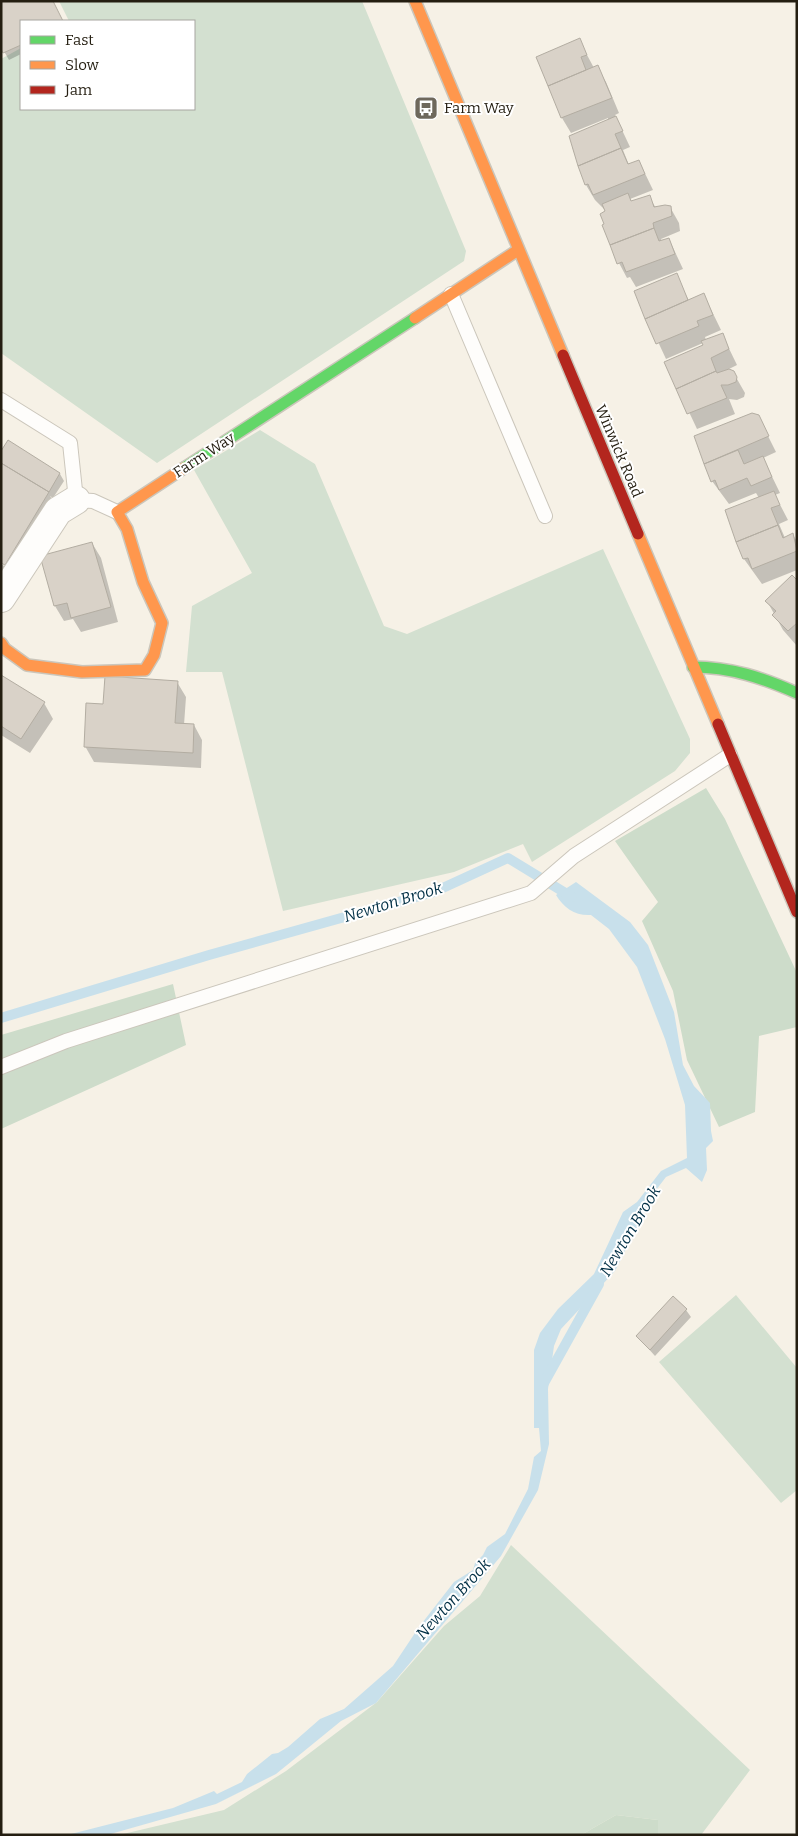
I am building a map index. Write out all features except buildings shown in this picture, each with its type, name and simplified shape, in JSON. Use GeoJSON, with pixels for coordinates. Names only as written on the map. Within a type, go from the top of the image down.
{"type":"FeatureCollection","features":[{"type":"Feature","properties":{"kind":"main road","name":"Winwick Road"},"geometry":{"type":"LineString","coordinates":[[415,1],[797,912]]}},
{"type":"Feature","properties":{"kind":"main road","name":"Farm Way"},"geometry":{"type":"LineString","coordinates":[[116,512],[518,250]]}},
{"type":"Feature","properties":{"kind":"main road"},"geometry":{"type":"LineString","coordinates":[[1,643],[5,649],[27,665],[82,672],[145,670],[154,655],[162,623],[143,582],[127,529],[116,512]]}},
{"type":"Feature","properties":{"kind":"main road"},"geometry":{"type":"LineString","coordinates":[[693,667],[724,667],[751,672],[797,694]]}},
{"type":"Feature","properties":{"kind":"street"},"geometry":{"type":"LineString","coordinates":[[1,598],[58,511],[76,500]]}},
{"type":"Feature","properties":{"kind":"lane"},"geometry":{"type":"LineString","coordinates":[[451,294],[545,516]]}},
{"type":"Feature","properties":{"kind":"lane"},"geometry":{"type":"LineString","coordinates":[[1,400],[70,443],[76,500],[93,501],[116,512]]}},
{"type":"Feature","properties":{"kind":"lane"},"geometry":{"type":"LineString","coordinates":[[1,1067],[66,1041],[531,893],[574,856],[730,755]]}},
{"type":"Feature","properties":{"kind":"green space"},"geometry":{"type":"Polygon","coordinates":[[[59,1],[362,1],[466,251],[464,261],[157,463],[1,353],[1,59],[20,49],[20,110],[195,110],[195,20],[68,20],[59,1]]]}},
{"type":"Feature","properties":{"kind":"green space"},"geometry":{"type":"Polygon","coordinates":[[[260,430],[315,464],[384,626],[407,634],[603,549],[690,739],[690,753],[675,771],[532,862],[523,844],[454,872],[283,911],[222,672],[186,672],[192,606],[252,573],[194,470],[260,430]]]}},
{"type":"Feature","properties":{"kind":"green space"},"geometry":{"type":"Polygon","coordinates":[[[706,788],[725,819],[797,973],[797,1027],[759,1036],[755,1112],[719,1127],[687,1060],[673,991],[642,921],[658,902],[615,841],[706,788]]]}},
{"type":"Feature","properties":{"kind":"green space"},"geometry":{"type":"Polygon","coordinates":[[[173,984],[186,1045],[1,1129],[1,1035],[173,984]]]}},
{"type":"Feature","properties":{"kind":"green space"},"geometry":{"type":"Polygon","coordinates":[[[736,1295],[797,1368],[797,1490],[781,1503],[659,1362],[736,1295]]]}},
{"type":"Feature","properties":{"kind":"green space"},"geometry":{"type":"Polygon","coordinates":[[[511,1545],[750,1770],[701,1835],[658,1835],[658,1820],[616,1815],[581,1835],[119,1835],[224,1810],[286,1771],[377,1702],[444,1626],[480,1596],[511,1545]]]}},
{"type":"Feature","properties":{"kind":"green space"},"geometry":{"type":"Polygon","coordinates":[[[616,1815],[658,1820],[658,1835],[581,1835],[616,1815]]]}},
{"type":"Feature","properties":{"kind":"water"},"geometry":{"type":"Polygon","coordinates":[[[576,882],[630,922],[648,945],[674,1012],[683,1065],[694,1086],[710,1103],[713,1141],[706,1148],[707,1170],[702,1182],[686,1168],[666,1177],[656,1190],[615,1271],[561,1329],[554,1346],[548,1389],[549,1444],[538,1490],[501,1556],[376,1703],[341,1721],[276,1774],[216,1804],[107,1835],[67,1835],[173,1808],[214,1791],[217,1794],[242,1782],[247,1774],[272,1754],[288,1747],[320,1719],[344,1709],[393,1666],[419,1627],[454,1582],[473,1570],[475,1563],[483,1555],[487,1547],[505,1534],[528,1489],[534,1457],[541,1451],[539,1428],[534,1428],[534,1350],[540,1333],[558,1309],[594,1274],[623,1212],[637,1202],[661,1171],[687,1158],[685,1105],[665,1039],[637,967],[609,929],[591,915],[575,913],[559,900],[556,895],[576,882]]]}},
{"type":"Feature","properties":{"kind":"waterway","name":"Newton Brook"},"geometry":{"type":"LineString","coordinates":[[1,1018],[209,955],[434,892],[508,858],[572,897]]}},
{"type":"Feature","properties":{"kind":"waterway","name":"Newton Brook"},"geometry":{"type":"LineString","coordinates":[[544,1383],[599,1284]]}},
{"type":"Feature","properties":{"kind":"traffic: fast"},"geometry":{"type":"LineString","coordinates":[[184,468],[415,318]]}},
{"type":"Feature","properties":{"kind":"traffic: fast"},"geometry":{"type":"LineString","coordinates":[[693,667],[734,671],[797,693]]}},
{"type":"Feature","properties":{"kind":"traffic: slow"},"geometry":{"type":"LineString","coordinates":[[415,1],[563,355]]}},
{"type":"Feature","properties":{"kind":"traffic: slow"},"geometry":{"type":"LineString","coordinates":[[415,318],[518,250]]}},
{"type":"Feature","properties":{"kind":"traffic: slow"},"geometry":{"type":"LineString","coordinates":[[1,643],[5,649],[27,665],[82,672],[145,670],[154,655],[162,623],[143,582],[127,529],[117,512],[184,468]]}},
{"type":"Feature","properties":{"kind":"traffic: slow"},"geometry":{"type":"LineString","coordinates":[[638,534],[718,724]]}},
{"type":"Feature","properties":{"kind":"traffic: jam"},"geometry":{"type":"LineString","coordinates":[[563,355],[638,534]]}},
{"type":"Feature","properties":{"kind":"traffic: jam"},"geometry":{"type":"LineString","coordinates":[[718,724],[797,912]]}},
{"type":"Feature","properties":{"kind":"place","name":"Farm Way"},"geometry":{"type":"Point","coordinates":[426,108]}}]}
